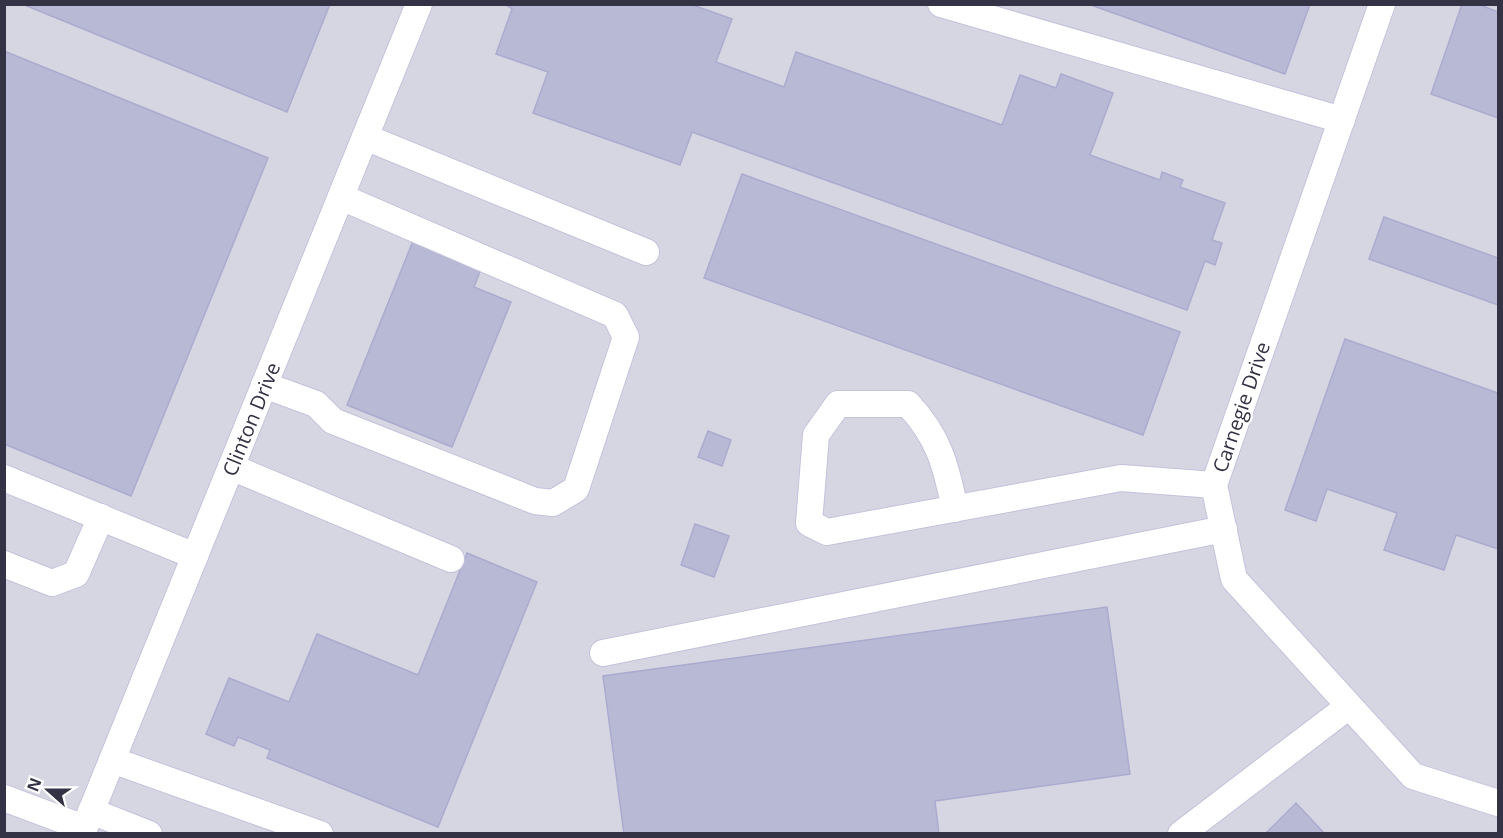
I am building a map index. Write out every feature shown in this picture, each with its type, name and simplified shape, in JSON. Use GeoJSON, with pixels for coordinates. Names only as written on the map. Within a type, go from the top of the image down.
{"type":"FeatureCollection","features":[{"type":"Feature","properties":{"kind":"street","name":"Clinton Drive"},"geometry":{"type":"LineString","coordinates":[[86,824],[419,4]]}},
{"type":"Feature","properties":{"kind":"street"},"geometry":{"type":"LineString","coordinates":[[941,4],[1342,120]]}},
{"type":"Feature","properties":{"kind":"street","name":"Carnegie Drive"},"geometry":{"type":"LineString","coordinates":[[1382,4],[1214,485],[1234,579],[1413,776],[1498,803]]}},
{"type":"Feature","properties":{"kind":"street"},"geometry":{"type":"LineString","coordinates":[[365,137],[646,252]]}},
{"type":"Feature","properties":{"kind":"street"},"geometry":{"type":"LineString","coordinates":[[264,385],[316,404],[333,421],[535,501],[553,503],[576,489],[626,337],[615,315],[340,197]]}},
{"type":"Feature","properties":{"kind":"street"},"geometry":{"type":"LineString","coordinates":[[955,509],[944,459],[922,419],[908,404],[838,404],[816,435],[809,522],[827,532],[955,509],[1121,478],[1214,485]]}},
{"type":"Feature","properties":{"kind":"street"},"geometry":{"type":"LineString","coordinates":[[231,467],[451,559]]}},
{"type":"Feature","properties":{"kind":"street"},"geometry":{"type":"LineString","coordinates":[[4,478],[195,556]]}},
{"type":"Feature","properties":{"kind":"street"},"geometry":{"type":"LineString","coordinates":[[4,564],[52,583],[76,574],[101,517]]}},
{"type":"Feature","properties":{"kind":"street"},"geometry":{"type":"LineString","coordinates":[[603,653],[1224,530]]}},
{"type":"Feature","properties":{"kind":"street"},"geometry":{"type":"LineString","coordinates":[[1181,834],[1349,705]]}},
{"type":"Feature","properties":{"kind":"street"},"geometry":{"type":"LineString","coordinates":[[112,760],[320,834]]}},
{"type":"Feature","properties":{"kind":"street"},"geometry":{"type":"LineString","coordinates":[[4,798],[86,824],[149,834]]}},
{"type":"Feature","properties":{"kind":"shaded area"},"geometry":{"type":"Polygon","coordinates":[[[5,5],[1498,5],[1498,833],[5,833],[5,5]]]}},
{"type":"Feature","properties":{"kind":"building"},"geometry":{"type":"Polygon","coordinates":[[[22,4],[330,4],[287,112],[22,4]]]}},
{"type":"Feature","properties":{"kind":"building"},"geometry":{"type":"Polygon","coordinates":[[[505,4],[690,4],[732,19],[716,62],[784,87],[796,52],[1002,125],[1020,75],[1056,88],[1061,74],[1113,93],[1090,155],[1160,180],[1162,172],[1183,180],[1180,187],[1225,203],[1212,240],[1222,243],[1215,265],[1205,261],[1187,310],[692,132],[680,165],[533,113],[548,72],[496,54],[512,9],[505,4]]]}},
{"type":"Feature","properties":{"kind":"building"},"geometry":{"type":"Polygon","coordinates":[[[1088,4],[1310,4],[1285,74],[1088,4]]]}},
{"type":"Feature","properties":{"kind":"building"},"geometry":{"type":"Polygon","coordinates":[[[1462,4],[1478,4],[1498,12],[1498,118],[1431,94],[1462,4]]]}},
{"type":"Feature","properties":{"kind":"building"},"geometry":{"type":"Polygon","coordinates":[[[4,51],[268,158],[131,496],[4,444],[4,51]]]}},
{"type":"Feature","properties":{"kind":"building"},"geometry":{"type":"Polygon","coordinates":[[[742,174],[1180,332],[1143,435],[704,278],[742,174]]]}},
{"type":"Feature","properties":{"kind":"building"},"geometry":{"type":"Polygon","coordinates":[[[1384,217],[1498,258],[1498,305],[1369,259],[1384,217]]]}},
{"type":"Feature","properties":{"kind":"building"},"geometry":{"type":"Polygon","coordinates":[[[413,241],[481,269],[474,287],[511,302],[452,447],[347,405],[413,241]]]}},
{"type":"Feature","properties":{"kind":"building"},"geometry":{"type":"Polygon","coordinates":[[[1345,339],[1498,393],[1498,549],[1456,535],[1444,570],[1384,550],[1397,513],[1327,489],[1316,521],[1285,510],[1345,339]]]}},
{"type":"Feature","properties":{"kind":"building"},"geometry":{"type":"Polygon","coordinates":[[[708,431],[731,440],[722,466],[698,457],[708,431]]]}},
{"type":"Feature","properties":{"kind":"building"},"geometry":{"type":"Polygon","coordinates":[[[695,524],[729,536],[714,577],[681,565],[695,524]]]}},
{"type":"Feature","properties":{"kind":"building"},"geometry":{"type":"Polygon","coordinates":[[[467,553],[537,582],[438,827],[267,758],[270,750],[238,737],[234,746],[206,734],[229,678],[289,702],[317,634],[418,675],[467,553]]]}},
{"type":"Feature","properties":{"kind":"building"},"geometry":{"type":"Polygon","coordinates":[[[1107,607],[1130,774],[935,801],[939,834],[624,834],[603,676],[1107,607]]]}},
{"type":"Feature","properties":{"kind":"building"},"geometry":{"type":"Polygon","coordinates":[[[1296,803],[1325,834],[1265,834],[1296,803]]]}}]}
